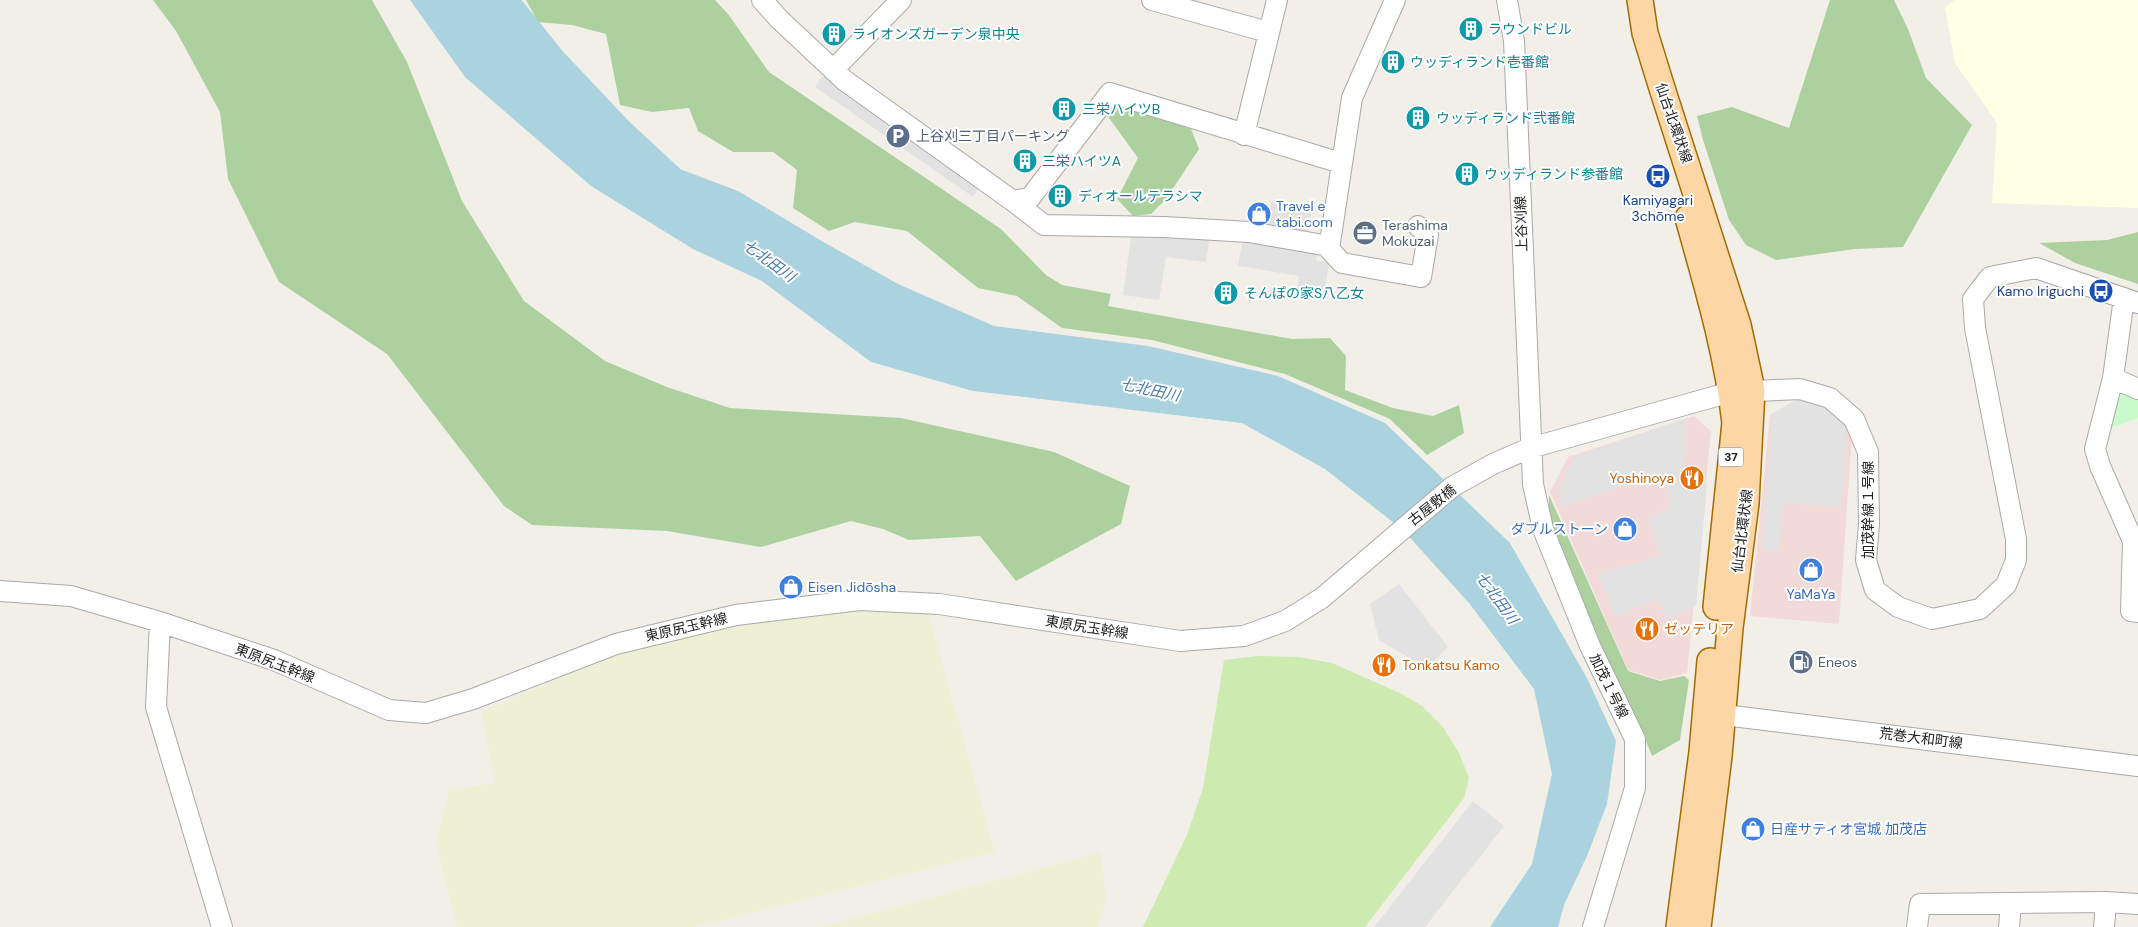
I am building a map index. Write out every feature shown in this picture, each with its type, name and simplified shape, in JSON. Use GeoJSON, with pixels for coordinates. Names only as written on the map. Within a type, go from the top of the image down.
{"type":"FeatureCollection","features":[{"type":"Feature","properties":{"kind":"main road","name":"仙台北環状線"},"geometry":{"type":"LineString","coordinates":[[1623,0],[1628,35],[1642,84],[1686,212],[1721,334],[1741,391]]}},
{"type":"Feature","properties":{"kind":"main road","name":"仙台北環状線"},"geometry":{"type":"LineString","coordinates":[[1640,0],[1645,33],[1660,85],[1738,325],[1746,503],[1730,628],[1713,714],[1702,752],[1679,927]]}},
{"type":"Feature","properties":{"kind":"main road","name":"仙台北環状線"},"geometry":{"type":"LineString","coordinates":[[1698,927],[1713,714]]}},
{"type":"Feature","properties":{"kind":"street"},"geometry":{"type":"LineString","coordinates":[[762,0],[778,19],[832,70],[1044,225],[1164,227],[1249,232],[1329,246]]}},
{"type":"Feature","properties":{"kind":"street"},"geometry":{"type":"LineString","coordinates":[[832,70],[901,0]]}},
{"type":"Feature","properties":{"kind":"street"},"geometry":{"type":"LineString","coordinates":[[1152,0],[1268,32]]}},
{"type":"Feature","properties":{"kind":"street"},"geometry":{"type":"LineString","coordinates":[[1244,135],[1277,0]]}},
{"type":"Feature","properties":{"kind":"street"},"geometry":{"type":"LineString","coordinates":[[1395,0],[1352,98],[1329,249],[1342,263],[1421,277],[1428,235],[1418,226]]}},
{"type":"Feature","properties":{"kind":"street","name":"上谷刈線"},"geometry":{"type":"LineString","coordinates":[[1507,0],[1514,41],[1530,448]]}},
{"type":"Feature","properties":{"kind":"street"},"geometry":{"type":"LineString","coordinates":[[1013,201],[1030,198],[1110,93],[1341,163]]}},
{"type":"Feature","properties":{"kind":"street","name":"加茂幹線１号線"},"geometry":{"type":"LineString","coordinates":[[1530,448],[1741,391],[1800,389],[1830,398],[1854,419],[1868,452],[1869,524],[1866,560],[1875,590],[1898,607],[1932,619],[1980,609],[2006,585],[2016,560],[2016,539],[1975,328],[1973,299],[1990,277],[2036,268],[2131,300]]}},
{"type":"Feature","properties":{"kind":"street"},"geometry":{"type":"LineString","coordinates":[[2131,300],[2095,448],[2100,466],[2133,541],[2131,611],[2138,612]]}},
{"type":"Feature","properties":{"kind":"street"},"geometry":{"type":"LineString","coordinates":[[2113,378],[2138,389]]}},
{"type":"Feature","properties":{"kind":"street","name":"古屋敷橋"},"geometry":{"type":"LineString","coordinates":[[1376,552],[1452,487],[1493,464],[1530,448]]}},
{"type":"Feature","properties":{"kind":"street","name":"加茂１号線"},"geometry":{"type":"LineString","coordinates":[[1530,448],[1533,484],[1543,529],[1590,646],[1635,739],[1635,788],[1593,927]]}},
{"type":"Feature","properties":{"kind":"street","name":"東原尻玉幹線"},"geometry":{"type":"LineString","coordinates":[[0,591],[71,596],[160,622],[274,660],[389,710],[426,713],[473,699],[616,644],[736,616],[860,600],[940,604],[1180,641],[1244,636],[1285,621],[1322,598],[1376,552]]}},
{"type":"Feature","properties":{"kind":"street"},"geometry":{"type":"LineString","coordinates":[[160,622],[156,707],[222,927]]}},
{"type":"Feature","properties":{"kind":"street","name":"荒巻大和町線"},"geometry":{"type":"LineString","coordinates":[[1713,714],[2138,766]]}},
{"type":"Feature","properties":{"kind":"street"},"geometry":{"type":"LineString","coordinates":[[2104,927],[2106,902]]}},
{"type":"Feature","properties":{"kind":"street"},"geometry":{"type":"LineString","coordinates":[[1917,927],[1920,904],[2106,902],[2138,904]]}},
{"type":"Feature","properties":{"kind":"street"},"geometry":{"type":"LineString","coordinates":[[2009,927],[2011,904]]}},
{"type":"Feature","properties":{"kind":"shaded area"},"geometry":{"type":"Polygon","coordinates":[[[1955,0],[2138,0],[2138,208],[1992,203],[1997,123],[1955,63],[1945,7],[1955,0]]]}},
{"type":"Feature","properties":{"kind":"shaded area","name":"上谷刈三丁目パーキング"},"geometry":{"type":"Polygon","coordinates":[[[823,76],[980,186],[973,197],[815,87],[823,76]]]}},
{"type":"Feature","properties":{"kind":"shaded area"},"geometry":{"type":"Polygon","coordinates":[[[1271,202],[1312,209],[1308,232],[1267,225],[1271,202]]]}},
{"type":"Feature","properties":{"kind":"shaded area"},"geometry":{"type":"Polygon","coordinates":[[[1132,230],[1209,241],[1206,262],[1166,257],[1159,300],[1123,295],[1132,230]]]}},
{"type":"Feature","properties":{"kind":"shaded area"},"geometry":{"type":"Polygon","coordinates":[[[1243,236],[1318,248],[1316,260],[1329,263],[1323,301],[1296,297],[1299,276],[1238,266],[1243,236]]]}},
{"type":"Feature","properties":{"kind":"shaded area"},"geometry":{"type":"Polygon","coordinates":[[[1799,398],[1830,404],[1852,434],[1839,624],[1750,616],[1770,415],[1799,398]]]}},
{"type":"Feature","properties":{"kind":"shaded area"},"geometry":{"type":"Polygon","coordinates":[[[1802,398],[1827,403],[1847,425],[1841,507],[1783,503],[1779,551],[1762,550],[1773,413],[1802,398]]]}},
{"type":"Feature","properties":{"kind":"shaded area"},"geometry":{"type":"Polygon","coordinates":[[[1694,416],[1711,431],[1687,673],[1660,680],[1628,670],[1550,492],[1568,457],[1694,416]]]}},
{"type":"Feature","properties":{"kind":"shaded area"},"geometry":{"type":"Polygon","coordinates":[[[1686,418],[1683,487],[1707,484],[1696,606],[1667,620],[1659,598],[1616,617],[1598,574],[1660,556],[1649,517],[1671,508],[1662,474],[1562,506],[1560,488],[1574,457],[1686,418]]]}},
{"type":"Feature","properties":{"kind":"shaded area"},"geometry":{"type":"Polygon","coordinates":[[[1399,584],[1448,647],[1427,668],[1379,640],[1370,604],[1399,584]]]}},
{"type":"Feature","properties":{"kind":"shaded area"},"geometry":{"type":"Polygon","coordinates":[[[857,609],[928,612],[995,852],[696,927],[457,927],[436,842],[449,790],[495,783],[481,712],[610,656],[753,621],[824,615],[857,609]]]}},
{"type":"Feature","properties":{"kind":"shaded area"},"geometry":{"type":"Polygon","coordinates":[[[1473,801],[1504,826],[1425,927],[1374,927],[1473,801]]]}},
{"type":"Feature","properties":{"kind":"shaded area"},"geometry":{"type":"Polygon","coordinates":[[[1101,852],[1106,901],[1097,927],[820,927],[1101,852]]]}},
{"type":"Feature","properties":{"kind":"green space"},"geometry":{"type":"Polygon","coordinates":[[[153,0],[372,0],[407,62],[462,201],[524,301],[605,361],[667,387],[730,408],[901,418],[1054,452],[1130,486],[1121,524],[1016,581],[980,536],[909,540],[883,529],[851,521],[761,547],[667,531],[532,525],[504,506],[387,354],[279,282],[228,179],[220,112],[176,31],[153,0]]]}},
{"type":"Feature","properties":{"kind":"green space"},"geometry":{"type":"Polygon","coordinates":[[[526,0],[715,0],[728,14],[769,72],[1001,229],[1046,275],[1062,285],[1111,294],[1108,306],[1292,339],[1330,338],[1346,356],[1345,390],[1393,408],[1433,416],[1459,405],[1464,433],[1427,455],[1390,419],[1285,374],[1152,340],[1062,328],[1017,296],[978,288],[907,231],[855,222],[829,231],[793,208],[797,170],[773,152],[733,152],[698,131],[689,108],[652,112],[620,105],[606,34],[572,25],[538,22],[526,0]]]}},
{"type":"Feature","properties":{"kind":"green space"},"geometry":{"type":"Polygon","coordinates":[[[1830,0],[1894,0],[1908,29],[1926,78],[1972,125],[1903,247],[1855,249],[1776,260],[1746,245],[1729,220],[1697,116],[1732,107],[1789,128],[1830,0]]]}},
{"type":"Feature","properties":{"kind":"green space"},"geometry":{"type":"Polygon","coordinates":[[[1113,103],[1191,129],[1199,149],[1166,199],[1151,214],[1133,216],[1117,199],[1138,158],[1104,111],[1113,103]]]}},
{"type":"Feature","properties":{"kind":"green space"},"geometry":{"type":"Polygon","coordinates":[[[2138,232],[2138,284],[2075,263],[2039,243],[2107,240],[2138,232]]]}},
{"type":"Feature","properties":{"kind":"green space"},"geometry":{"type":"Polygon","coordinates":[[[2128,391],[2138,393],[2138,418],[2109,429],[2117,398],[2128,391]]]}},
{"type":"Feature","properties":{"kind":"green space"},"geometry":{"type":"Polygon","coordinates":[[[1549,495],[1628,671],[1660,681],[1684,676],[1689,680],[1680,740],[1652,756],[1642,731],[1596,646],[1549,528],[1549,495]]]}},
{"type":"Feature","properties":{"kind":"green space"},"geometry":{"type":"Polygon","coordinates":[[[1257,656],[1299,657],[1332,663],[1402,694],[1422,706],[1443,727],[1459,753],[1469,778],[1464,798],[1365,927],[1143,927],[1187,835],[1203,788],[1224,660],[1257,656]]]}},
{"type":"Feature","properties":{"kind":"water"},"geometry":{"type":"Polygon","coordinates":[[[410,0],[519,0],[557,84],[619,146],[738,191],[898,284],[994,326],[1148,346],[1278,376],[1385,423],[1510,543],[1588,680],[1616,741],[1607,804],[1587,856],[1564,905],[1558,927],[1490,927],[1532,864],[1552,774],[1534,689],[1469,603],[1403,530],[1325,469],[1242,423],[973,391],[871,362],[762,281],[693,249],[591,186],[465,77],[410,0]]]}},
{"type":"Feature","properties":{"kind":"waterway","name":"七北田川"},"geometry":{"type":"LineString","coordinates":[[503,0],[552,61],[619,132],[674,183]]}},
{"type":"Feature","properties":{"kind":"place","name":"ラウンドビル"},"geometry":{"type":"Point","coordinates":[1471,29]}},
{"type":"Feature","properties":{"kind":"place","name":"ライオンズガーデン泉中央"},"geometry":{"type":"Point","coordinates":[834,34]}},
{"type":"Feature","properties":{"kind":"place","name":"ウッディランド壱番館"},"geometry":{"type":"Point","coordinates":[1393,62]}},
{"type":"Feature","properties":{"kind":"place","name":"三栄ハイツB"},"geometry":{"type":"Point","coordinates":[1064,109]}},
{"type":"Feature","properties":{"kind":"place","name":"ウッディランド弐番館"},"geometry":{"type":"Point","coordinates":[1418,118]}},
{"type":"Feature","properties":{"kind":"place","name":"上谷刈三丁目パーキング"},"geometry":{"type":"Point","coordinates":[898,136]}},
{"type":"Feature","properties":{"kind":"place","name":"三栄ハイツA"},"geometry":{"type":"Point","coordinates":[1025,161]}},
{"type":"Feature","properties":{"kind":"place","name":"ウッディランド参番館"},"geometry":{"type":"Point","coordinates":[1467,174]}},
{"type":"Feature","properties":{"kind":"place","name":"Kamiyagari 3chōme"},"geometry":{"type":"Point","coordinates":[1658,176]}},
{"type":"Feature","properties":{"kind":"place","name":"ディオールテラシマ"},"geometry":{"type":"Point","coordinates":[1060,196]}},
{"type":"Feature","properties":{"kind":"place","name":"Travel e tabi.com"},"geometry":{"type":"Point","coordinates":[1259,214]}},
{"type":"Feature","properties":{"kind":"place","name":"Terashima Mokuzai"},"geometry":{"type":"Point","coordinates":[1365,233]}},
{"type":"Feature","properties":{"kind":"place","name":"Kamo Iriguchi"},"geometry":{"type":"Point","coordinates":[2101,291]}},
{"type":"Feature","properties":{"kind":"place","name":"そんぽの家S八乙女"},"geometry":{"type":"Point","coordinates":[1226,293]}},
{"type":"Feature","properties":{"kind":"place","name":"Yoshinoya"},"geometry":{"type":"Point","coordinates":[1692,478]}},
{"type":"Feature","properties":{"kind":"place","name":"ダブルストーン"},"geometry":{"type":"Point","coordinates":[1625,529]}},
{"type":"Feature","properties":{"kind":"place","name":"YaMaYa"},"geometry":{"type":"Point","coordinates":[1811,570]}},
{"type":"Feature","properties":{"kind":"place","name":"Eisen Jidōsha"},"geometry":{"type":"Point","coordinates":[791,587]}},
{"type":"Feature","properties":{"kind":"place","name":"ゼッテリア"},"geometry":{"type":"Point","coordinates":[1647,629]}},
{"type":"Feature","properties":{"kind":"place","name":"Eneos"},"geometry":{"type":"Point","coordinates":[1801,662]}},
{"type":"Feature","properties":{"kind":"place","name":"Tonkatsu Kamo"},"geometry":{"type":"Point","coordinates":[1384,665]}},
{"type":"Feature","properties":{"kind":"place","name":"日産サティオ宮城 加茂店"},"geometry":{"type":"Point","coordinates":[1753,829]}}]}
